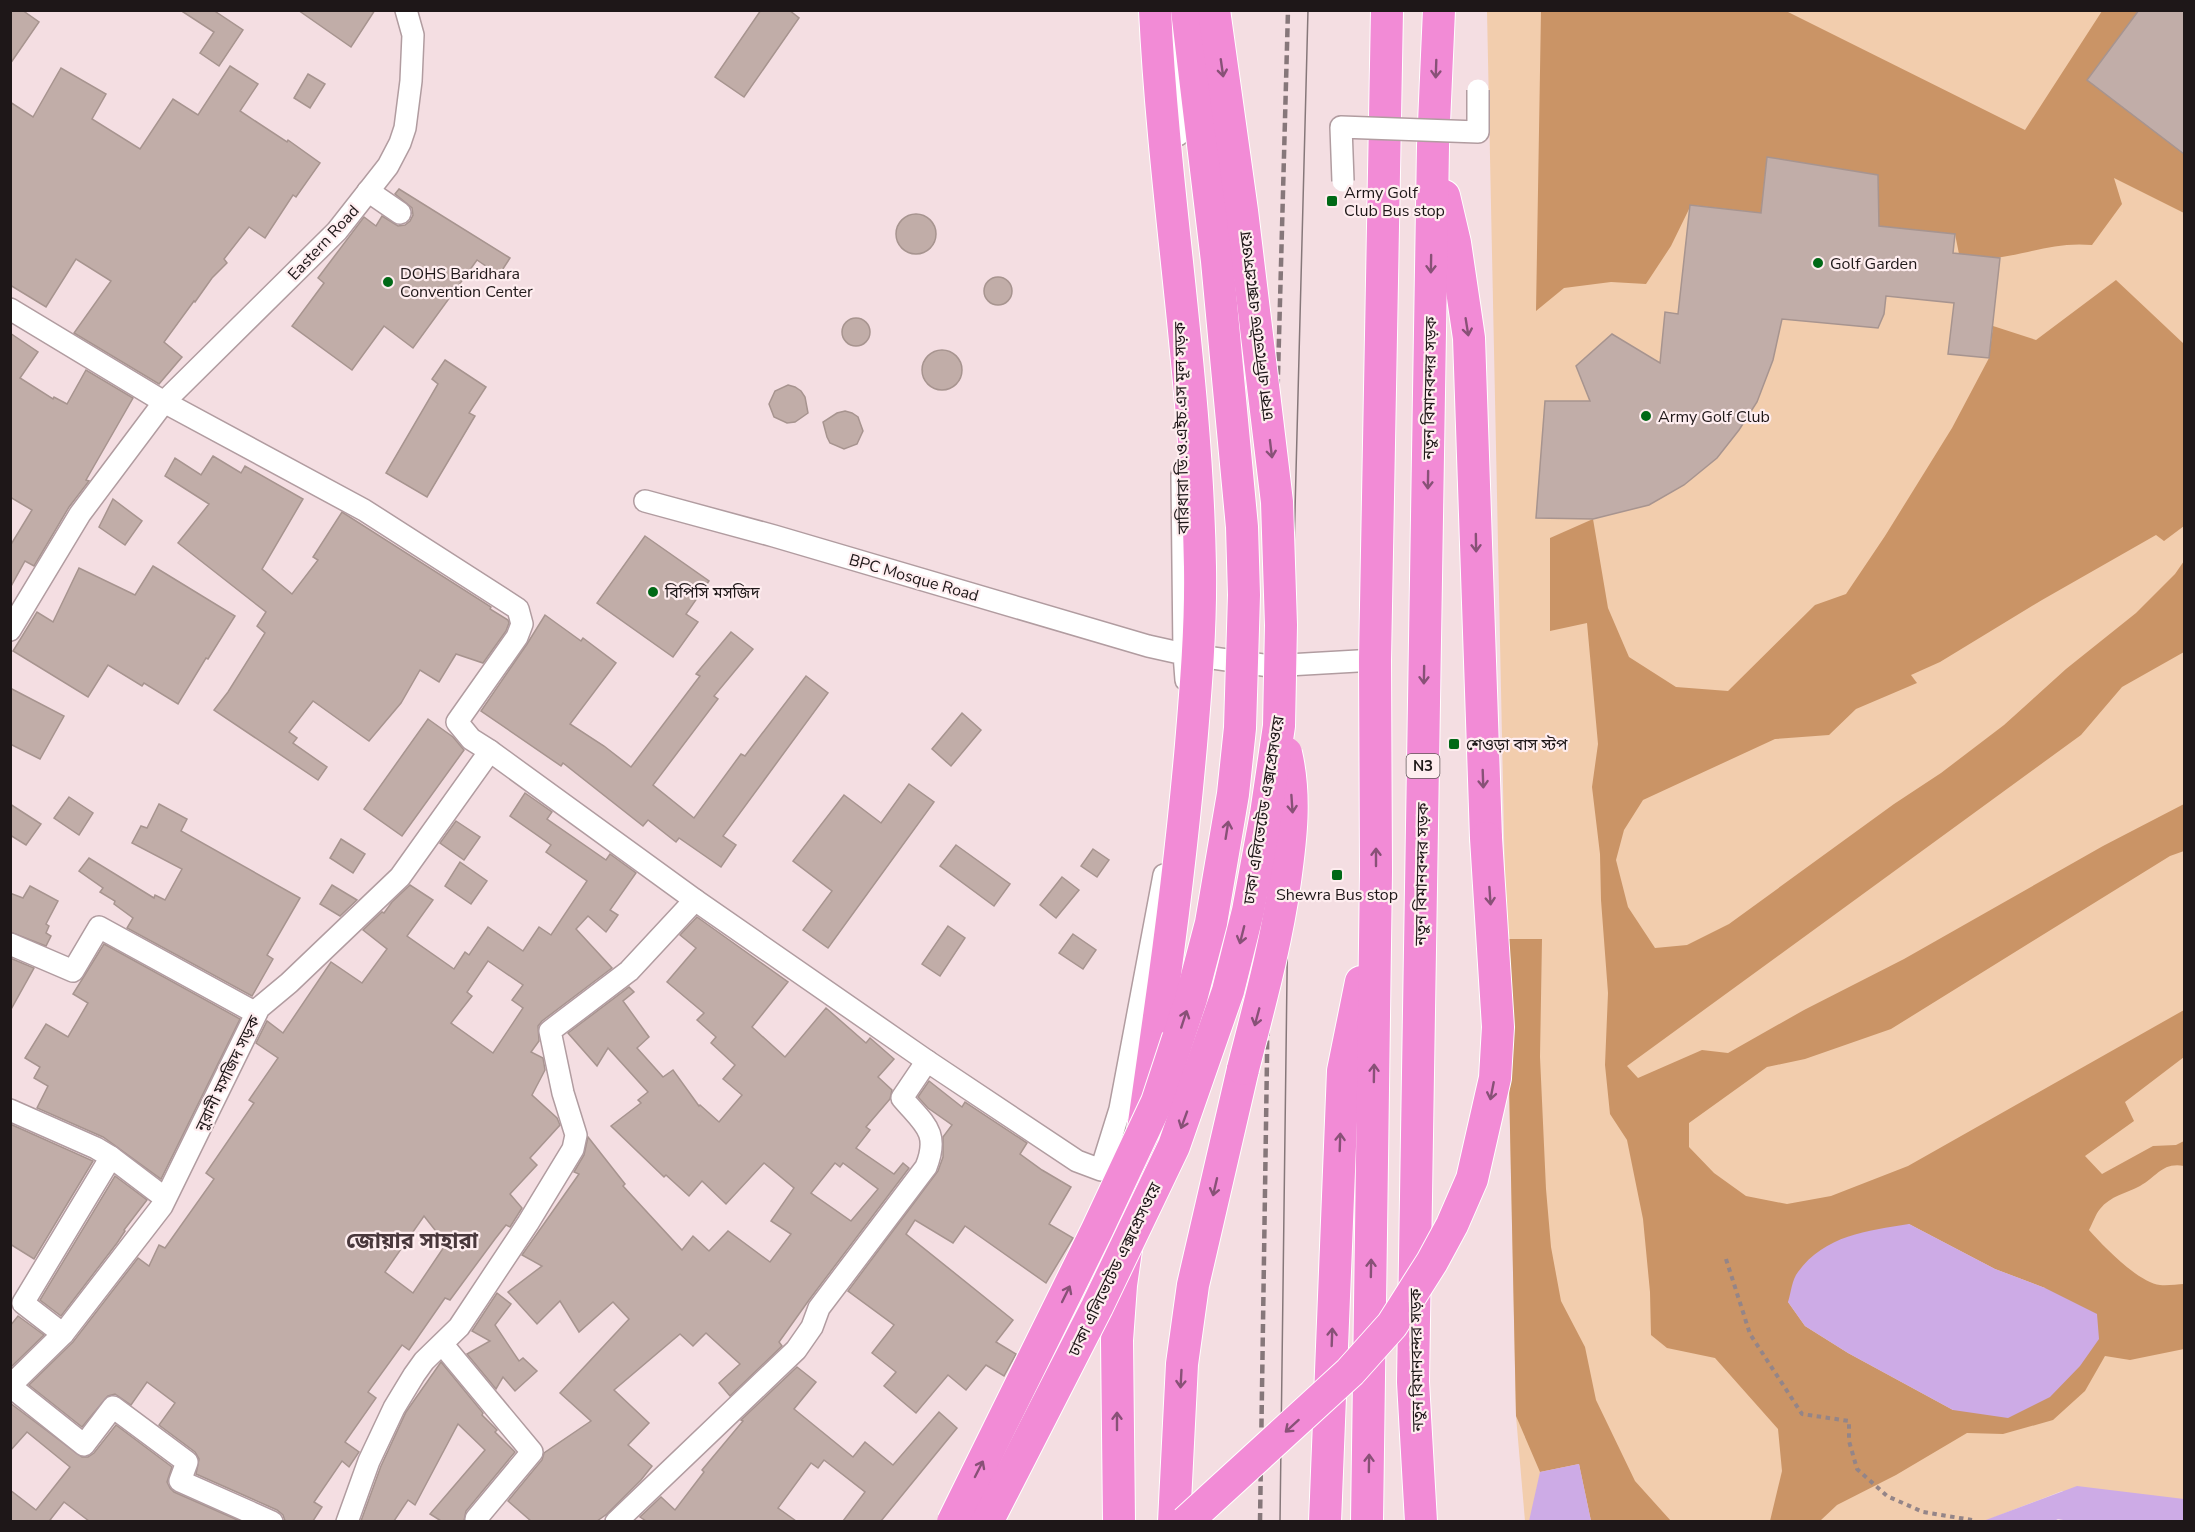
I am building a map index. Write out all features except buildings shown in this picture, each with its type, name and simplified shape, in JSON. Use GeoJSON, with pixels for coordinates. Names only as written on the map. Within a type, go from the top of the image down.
{"type":"FeatureCollection","features":[{"type":"Feature","properties":{"kind":"highway"},"geometry":{"type":"LineString","coordinates":[[1119,1521],[1117,1455],[1121,1285],[1181,856],[1198,639],[1200,567],[1190,389],[1166,165],[1155,10]]}},
{"type":"Feature","properties":{"kind":"highway","name":"ঢাকা এলিভেটেড এক্সপ্রেসওয়ে"},"geometry":{"type":"LineString","coordinates":[[953,1521],[1097,1230],[1157,1102],[1191,999],[1212,923],[1231,805],[1240,728],[1244,596],[1242,527],[1217,261],[1187,10]]}},
{"type":"Feature","properties":{"kind":"highway","name":"ঢাকা এলিভেটেড এক্সপ্রেসওয়ে"},"geometry":{"type":"LineString","coordinates":[[987,1521],[1097,1307],[1174,1146],[1228,991],[1248,911],[1266,814],[1279,726],[1281,625],[1277,502],[1242,211],[1214,10]]}},
{"type":"Feature","properties":{"kind":"highway"},"geometry":{"type":"LineString","coordinates":[[1367,1521],[1376,907],[1376,660],[1387,10]]}},
{"type":"Feature","properties":{"kind":"highway","name":"নতুন বিমানবন্দর সড়ক"},"geometry":{"type":"LineString","coordinates":[[1421,1521],[1413,1382],[1433,146],[1439,10]]}},
{"type":"Feature","properties":{"kind":"highway"},"geometry":{"type":"LineString","coordinates":[[1186,1521],[1300,1419],[1357,1364],[1392,1325],[1432,1262],[1452,1225],[1472,1179],[1495,1078],[1498,1027],[1486,838],[1469,338],[1455,243],[1433,146]]}},
{"type":"Feature","properties":{"kind":"highway"},"geometry":{"type":"LineString","coordinates":[[1174,1521],[1182,1364],[1193,1285],[1216,1179],[1276,939],[1293,818],[1289,769],[1279,726]]}},
{"type":"Feature","properties":{"kind":"highway"},"geometry":{"type":"LineString","coordinates":[[1325,1521],[1343,1071],[1376,907]]}},
{"type":"Feature","properties":{"kind":"highway"},"geometry":{"type":"LineString","coordinates":[[1106,1521],[1117,1455]]}},
{"type":"Feature","properties":{"kind":"street","name":"Eastern Road"},"geometry":{"type":"LineString","coordinates":[[10,630],[81,514],[164,402],[337,231],[388,166],[405,128],[411,81],[413,35],[406,10]]}},
{"type":"Feature","properties":{"kind":"street","name":"বারিধারা ডি.ও.এইচ.এস মূল সড়ক"},"geometry":{"type":"LineString","coordinates":[[927,1061],[1077,1161],[1101,1170],[1120,1109],[1172,831],[1186,681],[1177,98],[1172,10]]}},
{"type":"Feature","properties":{"kind":"street"},"geometry":{"type":"LineString","coordinates":[[1343,181],[1341,127],[1478,132],[1478,90]]}},
{"type":"Feature","properties":{"kind":"street"},"geometry":{"type":"LineString","coordinates":[[368,191],[400,213]]}},
{"type":"Feature","properties":{"kind":"street"},"geometry":{"type":"LineString","coordinates":[[10,309],[164,402],[364,510],[518,609],[522,624],[517,637],[457,722],[471,739],[695,900],[927,1061],[902,1098],[931,1134],[932,1150],[926,1167],[819,1308],[812,1327],[796,1350],[616,1521]]}},
{"type":"Feature","properties":{"kind":"street","name":"BPC Mosque Road"},"geometry":{"type":"LineString","coordinates":[[645,501],[774,536],[1148,646],[1184,654]]}},
{"type":"Feature","properties":{"kind":"street"},"geometry":{"type":"LineString","coordinates":[[1184,654],[1270,666],[1376,660]]}},
{"type":"Feature","properties":{"kind":"street","name":"নুরানী মসজিদ সড়ক"},"geometry":{"type":"LineString","coordinates":[[10,1386],[63,1334],[162,1206],[259,1008],[289,983],[400,877],[490,751]]}},
{"type":"Feature","properties":{"kind":"street"},"geometry":{"type":"LineString","coordinates":[[347,1521],[369,1461],[394,1408],[424,1361],[459,1327],[528,1223],[573,1149],[576,1135],[550,1031],[629,970],[695,900]]}},
{"type":"Feature","properties":{"kind":"street"},"geometry":{"type":"LineString","coordinates":[[10,944],[73,971],[99,927],[256,1014]]}},
{"type":"Feature","properties":{"kind":"street"},"geometry":{"type":"LineString","coordinates":[[10,1110],[96,1148],[165,1198]]}},
{"type":"Feature","properties":{"kind":"street"},"geometry":{"type":"LineString","coordinates":[[63,1334],[23,1303],[111,1157]]}},
{"type":"Feature","properties":{"kind":"street"},"geometry":{"type":"LineString","coordinates":[[443,1345],[532,1452],[476,1519],[478,1521]]}},
{"type":"Feature","properties":{"kind":"street"},"geometry":{"type":"LineString","coordinates":[[10,1386],[84,1445],[113,1407],[187,1462],[180,1480],[272,1521]]}},
{"type":"Feature","properties":{"kind":"path"},"geometry":{"type":"LineString","coordinates":[[1726,1259],[1750,1334],[1802,1414],[1848,1421],[1849,1441],[1857,1469],[1887,1496],[1923,1512],[1972,1520]]}},
{"type":"Feature","properties":{"kind":"shaded area"},"geometry":{"type":"Polygon","coordinates":[[[1487,11],[2184,11],[2184,1500],[2062,1491],[1982,1522],[1525,1521],[1516,1416],[1487,11]]]}},
{"type":"Feature","properties":{"kind":"shaded area"},"geometry":{"type":"Polygon","coordinates":[[[1541,11],[1786,11],[2025,130],[2102,11],[2184,11],[2184,213],[2114,178],[2122,204],[2092,245],[2057,246],[1997,257],[1959,254],[1955,234],[1879,226],[1878,175],[1767,157],[1761,213],[1691,205],[1671,246],[1646,284],[1611,282],[1564,288],[1536,311],[1541,11]]]}},
{"type":"Feature","properties":{"kind":"shaded area"},"geometry":{"type":"Polygon","coordinates":[[[2116,280],[2184,344],[2184,526],[2164,541],[2156,535],[1940,662],[1911,675],[1917,683],[1856,709],[1829,735],[1775,739],[1643,800],[1624,830],[1616,860],[1628,907],[1655,948],[1687,945],[1729,924],[1894,804],[1941,773],[2004,725],[2066,669],[2136,613],[2175,574],[2184,561],[2184,652],[2122,687],[2081,735],[1627,1066],[1638,1078],[1702,1050],[1728,1053],[1804,1010],[1904,959],[2103,846],[2184,804],[2184,851],[2170,856],[1891,1029],[1805,1059],[1767,1067],[1689,1123],[1689,1147],[1714,1173],[1746,1196],[1787,1204],[1831,1196],[1908,1166],[2184,1010],[2184,1057],[2125,1102],[2134,1121],[2085,1156],[2102,1174],[2153,1146],[2176,1145],[2184,1141],[2184,1166],[2176,1165],[2165,1168],[2140,1186],[2109,1201],[2098,1211],[2089,1230],[2122,1263],[2142,1278],[2160,1285],[2184,1284],[2184,1349],[2130,1360],[2105,1356],[2085,1391],[2053,1420],[2003,1434],[1967,1433],[1896,1475],[1837,1505],[1820,1521],[1770,1521],[1782,1471],[1778,1429],[1715,1358],[1667,1348],[1651,1335],[1650,1292],[1643,1219],[1627,1140],[1610,1114],[1605,1065],[1608,993],[1600,854],[1592,787],[1598,744],[1587,623],[1550,631],[1550,538],[1593,519],[1608,608],[1629,657],[1676,687],[1728,691],[1815,605],[1846,594],[1952,428],[1989,358],[1993,326],[2036,340],[2116,280]],[[1909,1224],[1788,1302],[1805,1326],[1848,1353],[1953,1410],[2045,1288],[1995,1269],[1909,1224]]]}},
{"type":"Feature","properties":{"kind":"shaded area"},"geometry":{"type":"Polygon","coordinates":[[[1506,939],[1542,939],[1540,1057],[1546,1189],[1551,1247],[1561,1301],[1585,1347],[1596,1400],[1635,1481],[1671,1521],[1591,1521],[1579,1464],[1540,1472],[1516,1416],[1506,939]]]}},
{"type":"Feature","properties":{"kind":"shaded area"},"geometry":{"type":"Polygon","coordinates":[[[1909,1224],[1995,1269],[2045,1288],[2097,1314],[2099,1339],[2080,1366],[2050,1397],[2008,1418],[1953,1410],[1848,1353],[1805,1326],[1788,1302],[1796,1275],[1809,1260],[1834,1242],[1878,1229],[1909,1224]]]}},
{"type":"Feature","properties":{"kind":"shaded area"},"geometry":{"type":"Polygon","coordinates":[[[1579,1464],[1591,1521],[1529,1521],[1540,1472],[1579,1464]]]}},
{"type":"Feature","properties":{"kind":"shaded area"},"geometry":{"type":"Polygon","coordinates":[[[2077,1486],[2184,1499],[2184,1521],[2074,1522],[2058,1519],[2052,1522],[1983,1521],[2077,1486]]]}},
{"type":"Feature","properties":{"kind":"tram line"},"geometry":{"type":"LineString","coordinates":[[1280,1522],[1291,665],[1308,10]]}},
{"type":"Feature","properties":{"kind":"railway"},"geometry":{"type":"LineString","coordinates":[[1260,1522],[1270,666],[1288,10]]}},
{"type":"Feature","properties":{"kind":"place","name":"Army Golf Club Bus stop"},"geometry":{"type":"Point","coordinates":[1332,201]}},
{"type":"Feature","properties":{"kind":"place","name":"Golf Garden"},"geometry":{"type":"Point","coordinates":[1818,263]}},
{"type":"Feature","properties":{"kind":"place","name":"DOHS Baridhara Convention Center"},"geometry":{"type":"Point","coordinates":[388,282]}},
{"type":"Feature","properties":{"kind":"place","name":"Army Golf Club"},"geometry":{"type":"Point","coordinates":[1646,416]}},
{"type":"Feature","properties":{"kind":"place","name":"বিপিসি মসজিদ"},"geometry":{"type":"Point","coordinates":[653,592]}},
{"type":"Feature","properties":{"kind":"place","name":"শেওড়া বাস স্টপ"},"geometry":{"type":"Point","coordinates":[1454,744]}},
{"type":"Feature","properties":{"kind":"place","name":"Shewra Bus stop"},"geometry":{"type":"Point","coordinates":[1337,875]}},
{"type":"Feature","properties":{"kind":"district","name":"জোয়ার সাহারা"},"geometry":{"type":"Point","coordinates":[412,1240]}}]}
